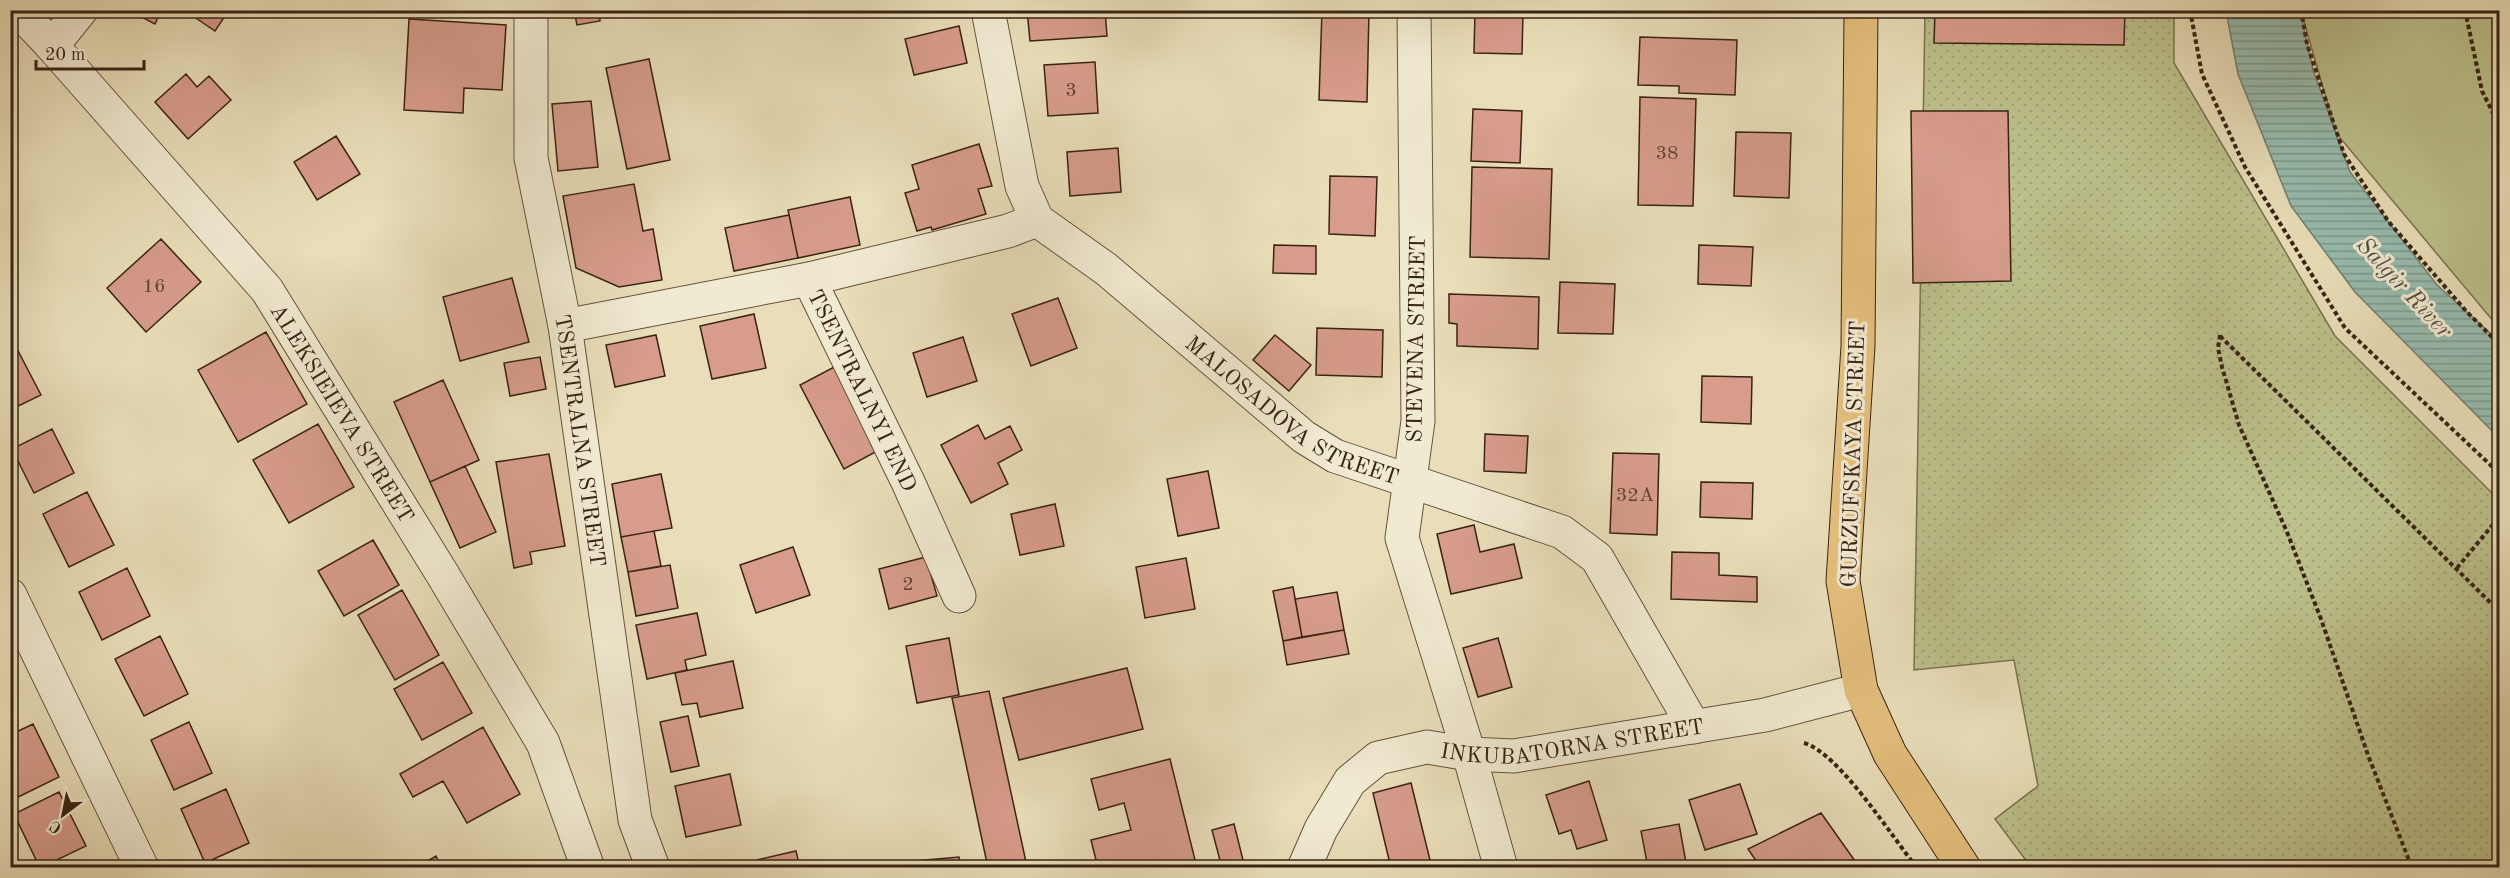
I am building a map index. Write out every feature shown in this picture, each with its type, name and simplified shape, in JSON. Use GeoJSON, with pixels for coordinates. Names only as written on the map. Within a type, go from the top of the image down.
{"type":"FeatureCollection","features":[{"type":"Feature","properties":{"kind":"main road","name":"GURZUFSKAYA STREET"},"geometry":{"type":"LineString","coordinates":[[1861,10],[1858,346],[1843,581],[1861,690],[1890,754],[1964,867]]}},
{"type":"Feature","properties":{"kind":"street","name":"ALEKSIEIEVA STREET"},"geometry":{"type":"LineString","coordinates":[[18,10],[267,291],[443,575],[543,743],[588,867]]}},
{"type":"Feature","properties":{"kind":"street"},"geometry":{"type":"LineString","coordinates":[[52,46],[81,10]]}},
{"type":"Feature","properties":{"kind":"street","name":"TSENTRALNA STREET"},"geometry":{"type":"LineString","coordinates":[[531,10],[531,158],[565,326],[635,820],[653,867]]}},
{"type":"Feature","properties":{"kind":"street"},"geometry":{"type":"LineString","coordinates":[[809,279],[1008,231],[1037,220],[1022,186],[988,10]]}},
{"type":"Feature","properties":{"kind":"street","name":"STEVENA STREET"},"geometry":{"type":"LineString","coordinates":[[1414,10],[1418,421],[1402,538],[1469,754],[1501,867]]}},
{"type":"Feature","properties":{"kind":"street","name":"MALOSADOVA STREET"},"geometry":{"type":"LineString","coordinates":[[1037,220],[1107,269],[1304,437],[1335,456],[1562,532],[1597,558],[1694,727]]}},
{"type":"Feature","properties":{"kind":"street","name":"TSENTRALNYI END"},"geometry":{"type":"LineString","coordinates":[[565,326],[809,279],[908,482],[959,596]]}},
{"type":"Feature","properties":{"kind":"street"},"geometry":{"type":"LineString","coordinates":[[10,595],[132,864]]}},
{"type":"Feature","properties":{"kind":"street","name":"INKUBATORNA STREET"},"geometry":{"type":"LineString","coordinates":[[1304,867],[1322,829],[1350,781],[1378,758],[1427,747],[1469,754],[1514,756],[1765,715],[1861,690]]}},
{"type":"Feature","properties":{"kind":"path"},"geometry":{"type":"LineString","coordinates":[[2190,10],[2202,74],[2245,167],[2345,328],[2499,474]]}},
{"type":"Feature","properties":{"kind":"path"},"geometry":{"type":"LineString","coordinates":[[2301,10],[2307,44],[2344,154],[2388,221],[2466,311],[2499,345]]}},
{"type":"Feature","properties":{"kind":"path"},"geometry":{"type":"LineString","coordinates":[[2465,10],[2482,91],[2499,127]]}},
{"type":"Feature","properties":{"kind":"path"},"geometry":{"type":"LineString","coordinates":[[2412,867],[2287,532],[2239,425],[2222,368],[2218,348],[2220,335],[2457,568],[2496,608],[2499,614]]}},
{"type":"Feature","properties":{"kind":"path"},"geometry":{"type":"LineString","coordinates":[[2457,568],[2499,516]]}},
{"type":"Feature","properties":{"kind":"path"},"geometry":{"type":"LineString","coordinates":[[1795,743],[1806,743],[1823,753],[1843,772],[1917,867]]}},
{"type":"Feature","properties":{"kind":"green space"},"geometry":{"type":"Polygon","coordinates":[[[1925,11],[2174,11],[2174,63],[2335,336],[2499,500],[2499,867],[2031,867],[1995,819],[2038,786],[2014,660],[1914,670],[1925,11]]]}},
{"type":"Feature","properties":{"kind":"green space"},"geometry":{"type":"Polygon","coordinates":[[[2301,11],[2499,11],[2499,328],[2336,133],[2301,11]]]}},
{"type":"Feature","properties":{"kind":"water","name":"Salgir River"},"geometry":{"type":"Polygon","coordinates":[[[2226,11],[2300,11],[2313,70],[2350,172],[2437,285],[2499,341],[2499,438],[2355,292],[2291,206],[2238,74],[2226,11]]]}},
{"type":"Feature","properties":{"kind":"building"},"geometry":{"type":"Polygon","coordinates":[[[128,10],[161,10],[155,24],[128,10]]]}},
{"type":"Feature","properties":{"kind":"building"},"geometry":{"type":"Polygon","coordinates":[[[188,10],[229,10],[215,31],[187,12],[188,10]]]}},
{"type":"Feature","properties":{"kind":"building"},"geometry":{"type":"Polygon","coordinates":[[[574,10],[599,10],[600,21],[577,25],[574,10]]]}},
{"type":"Feature","properties":{"kind":"building"},"geometry":{"type":"Polygon","coordinates":[[[1027,10],[1105,10],[1107,36],[1030,41],[1027,10]]]}},
{"type":"Feature","properties":{"kind":"building"},"geometry":{"type":"Polygon","coordinates":[[[1322,10],[1369,10],[1367,102],[1319,100],[1322,10]]]}},
{"type":"Feature","properties":{"kind":"building"},"geometry":{"type":"Polygon","coordinates":[[[1935,10],[2125,10],[2124,45],[1934,43],[1935,10]]]}},
{"type":"Feature","properties":{"kind":"building"},"geometry":{"type":"Polygon","coordinates":[[[1475,11],[1523,13],[1522,54],[1474,53],[1475,11]]]}},
{"type":"Feature","properties":{"kind":"building"},"geometry":{"type":"Polygon","coordinates":[[[409,19],[506,25],[502,90],[464,88],[463,113],[404,110],[409,19]]]}},
{"type":"Feature","properties":{"kind":"building"},"geometry":{"type":"Polygon","coordinates":[[[959,26],[967,63],[914,75],[905,39],[959,26]]]}},
{"type":"Feature","properties":{"kind":"building"},"geometry":{"type":"Polygon","coordinates":[[[1640,37],[1737,40],[1735,95],[1679,93],[1679,86],[1638,85],[1640,37]]]}},
{"type":"Feature","properties":{"kind":"building"},"geometry":{"type":"Polygon","coordinates":[[[649,59],[670,160],[627,169],[606,68],[649,59]]]}},
{"type":"Feature","properties":{"kind":"building"},"geometry":{"type":"Polygon","coordinates":[[[1095,62],[1098,113],[1048,116],[1044,65],[1095,62]]]}},
{"type":"Feature","properties":{"kind":"building"},"geometry":{"type":"Polygon","coordinates":[[[186,74],[197,87],[209,76],[231,100],[188,139],[155,102],[186,74]]]}},
{"type":"Feature","properties":{"kind":"building"},"geometry":{"type":"Polygon","coordinates":[[[1640,97],[1696,99],[1693,206],[1638,205],[1640,97]]]}},
{"type":"Feature","properties":{"kind":"building"},"geometry":{"type":"Polygon","coordinates":[[[591,101],[598,167],[558,171],[552,104],[591,101]]]}},
{"type":"Feature","properties":{"kind":"building"},"geometry":{"type":"Polygon","coordinates":[[[1473,109],[1522,111],[1520,163],[1471,161],[1473,109]]]}},
{"type":"Feature","properties":{"kind":"building"},"geometry":{"type":"Polygon","coordinates":[[[1911,111],[2008,111],[2011,281],[1913,283],[1911,111]]]}},
{"type":"Feature","properties":{"kind":"building"},"geometry":{"type":"Polygon","coordinates":[[[1736,132],[1791,133],[1789,198],[1734,196],[1736,132]]]}},
{"type":"Feature","properties":{"kind":"building"},"geometry":{"type":"Polygon","coordinates":[[[336,136],[360,174],[317,200],[294,162],[336,136]]]}},
{"type":"Feature","properties":{"kind":"building"},"geometry":{"type":"Polygon","coordinates":[[[979,144],[992,186],[978,189],[986,214],[932,230],[931,227],[917,231],[905,193],[919,189],[912,165],[979,144]]]}},
{"type":"Feature","properties":{"kind":"building"},"geometry":{"type":"Polygon","coordinates":[[[1118,148],[1121,192],[1070,196],[1067,152],[1118,148]]]}},
{"type":"Feature","properties":{"kind":"building"},"geometry":{"type":"Polygon","coordinates":[[[1472,167],[1552,169],[1549,259],[1470,257],[1472,167]]]}},
{"type":"Feature","properties":{"kind":"building"},"geometry":{"type":"Polygon","coordinates":[[[1330,176],[1377,177],[1375,236],[1329,234],[1330,176]]]}},
{"type":"Feature","properties":{"kind":"building"},"geometry":{"type":"Polygon","coordinates":[[[634,184],[643,231],[653,229],[662,280],[619,287],[576,268],[563,196],[634,184]]]}},
{"type":"Feature","properties":{"kind":"building"},"geometry":{"type":"Polygon","coordinates":[[[850,197],[860,245],[798,258],[788,210],[850,197]]]}},
{"type":"Feature","properties":{"kind":"building"},"geometry":{"type":"Polygon","coordinates":[[[789,215],[798,258],[734,271],[725,228],[789,215]]]}},
{"type":"Feature","properties":{"kind":"building"},"geometry":{"type":"Polygon","coordinates":[[[161,239],[201,282],[146,332],[107,288],[161,239]]]}},
{"type":"Feature","properties":{"kind":"building"},"geometry":{"type":"Polygon","coordinates":[[[1274,245],[1316,246],[1316,274],[1273,273],[1274,245]]]}},
{"type":"Feature","properties":{"kind":"building"},"geometry":{"type":"Polygon","coordinates":[[[1699,245],[1753,247],[1751,286],[1698,284],[1699,245]]]}},
{"type":"Feature","properties":{"kind":"building"},"geometry":{"type":"Polygon","coordinates":[[[10,260],[17,274],[10,277],[10,260]]]}},
{"type":"Feature","properties":{"kind":"building"},"geometry":{"type":"Polygon","coordinates":[[[512,278],[529,342],[460,361],[443,297],[512,278]]]}},
{"type":"Feature","properties":{"kind":"building"},"geometry":{"type":"Polygon","coordinates":[[[1560,282],[1615,284],[1613,334],[1558,333],[1560,282]]]}},
{"type":"Feature","properties":{"kind":"building"},"geometry":{"type":"Polygon","coordinates":[[[1449,294],[1539,297],[1538,349],[1457,346],[1457,324],[1449,323],[1449,294]]]}},
{"type":"Feature","properties":{"kind":"building"},"geometry":{"type":"Polygon","coordinates":[[[1058,298],[1077,348],[1031,366],[1012,314],[1058,298]]]}},
{"type":"Feature","properties":{"kind":"building"},"geometry":{"type":"Polygon","coordinates":[[[754,314],[766,368],[712,379],[700,326],[754,314]]]}},
{"type":"Feature","properties":{"kind":"building"},"geometry":{"type":"Polygon","coordinates":[[[1317,328],[1383,330],[1382,377],[1316,375],[1317,328]]]}},
{"type":"Feature","properties":{"kind":"building"},"geometry":{"type":"Polygon","coordinates":[[[266,332],[307,404],[238,442],[198,370],[266,332]]]}},
{"type":"Feature","properties":{"kind":"building"},"geometry":{"type":"Polygon","coordinates":[[[656,335],[665,376],[615,387],[606,345],[656,335]]]}},
{"type":"Feature","properties":{"kind":"building"},"geometry":{"type":"Polygon","coordinates":[[[1275,335],[1311,365],[1289,391],[1253,360],[1275,335]]]}},
{"type":"Feature","properties":{"kind":"building"},"geometry":{"type":"Polygon","coordinates":[[[963,337],[977,381],[927,397],[913,353],[963,337]]]}},
{"type":"Feature","properties":{"kind":"building"},"geometry":{"type":"Polygon","coordinates":[[[16,347],[41,395],[10,410],[10,350],[16,347]]]}},
{"type":"Feature","properties":{"kind":"building"},"geometry":{"type":"Polygon","coordinates":[[[540,357],[546,389],[510,396],[504,363],[540,357]]]}},
{"type":"Feature","properties":{"kind":"building"},"geometry":{"type":"Polygon","coordinates":[[[836,366],[879,450],[844,469],[800,385],[836,366]]]}},
{"type":"Feature","properties":{"kind":"building"},"geometry":{"type":"Polygon","coordinates":[[[1702,376],[1752,377],[1751,424],[1701,422],[1702,376]]]}},
{"type":"Feature","properties":{"kind":"building"},"geometry":{"type":"Polygon","coordinates":[[[443,380],[479,460],[430,482],[394,402],[443,380]]]}},
{"type":"Feature","properties":{"kind":"building"},"geometry":{"type":"Polygon","coordinates":[[[318,424],[354,487],[289,523],[253,460],[318,424]]]}},
{"type":"Feature","properties":{"kind":"building"},"geometry":{"type":"Polygon","coordinates":[[[978,425],[985,439],[1010,426],[1022,450],[998,463],[1008,484],[971,503],[941,445],[978,425]]]}},
{"type":"Feature","properties":{"kind":"building"},"geometry":{"type":"Polygon","coordinates":[[[52,429],[74,473],[34,493],[12,449],[52,429]]]}},
{"type":"Feature","properties":{"kind":"building"},"geometry":{"type":"Polygon","coordinates":[[[1485,434],[1528,436],[1526,473],[1484,471],[1485,434]]]}},
{"type":"Feature","properties":{"kind":"building"},"geometry":{"type":"Polygon","coordinates":[[[1613,453],[1659,454],[1657,535],[1610,533],[1613,453]]]}},
{"type":"Feature","properties":{"kind":"building"},"geometry":{"type":"Polygon","coordinates":[[[549,454],[565,546],[530,552],[532,564],[514,568],[496,462],[549,454]]]}},
{"type":"Feature","properties":{"kind":"building"},"geometry":{"type":"Polygon","coordinates":[[[465,466],[496,532],[460,548],[430,482],[465,466]]]}},
{"type":"Feature","properties":{"kind":"building"},"geometry":{"type":"Polygon","coordinates":[[[1208,471],[1219,528],[1178,536],[1167,479],[1208,471]]]}},
{"type":"Feature","properties":{"kind":"building"},"geometry":{"type":"Polygon","coordinates":[[[661,474],[672,528],[621,537],[612,484],[661,474]]]}},
{"type":"Feature","properties":{"kind":"building"},"geometry":{"type":"Polygon","coordinates":[[[1701,482],[1753,483],[1752,519],[1700,517],[1701,482]]]}},
{"type":"Feature","properties":{"kind":"building"},"geometry":{"type":"Polygon","coordinates":[[[87,492],[114,545],[69,567],[43,514],[87,492]]]}},
{"type":"Feature","properties":{"kind":"building"},"geometry":{"type":"Polygon","coordinates":[[[1055,504],[1064,546],[1020,555],[1011,514],[1055,504]]]}},
{"type":"Feature","properties":{"kind":"building"},"geometry":{"type":"Polygon","coordinates":[[[1474,525],[1480,552],[1514,544],[1522,578],[1451,594],[1437,534],[1474,525]]]}},
{"type":"Feature","properties":{"kind":"building"},"geometry":{"type":"Polygon","coordinates":[[[654,531],[661,566],[628,572],[621,537],[654,531]]]}},
{"type":"Feature","properties":{"kind":"building"},"geometry":{"type":"Polygon","coordinates":[[[373,540],[399,585],[344,616],[318,571],[373,540]]]}},
{"type":"Feature","properties":{"kind":"building"},"geometry":{"type":"Polygon","coordinates":[[[793,547],[810,595],[756,613],[740,565],[793,547]]]}},
{"type":"Feature","properties":{"kind":"building"},"geometry":{"type":"Polygon","coordinates":[[[1672,552],[1719,553],[1719,575],[1757,577],[1757,602],[1671,599],[1672,552]]]}},
{"type":"Feature","properties":{"kind":"building"},"geometry":{"type":"Polygon","coordinates":[[[926,557],[937,596],[889,609],[879,569],[926,557]]]}},
{"type":"Feature","properties":{"kind":"building"},"geometry":{"type":"Polygon","coordinates":[[[1186,558],[1195,609],[1145,618],[1136,567],[1186,558]]]}},
{"type":"Feature","properties":{"kind":"building"},"geometry":{"type":"Polygon","coordinates":[[[670,565],[678,608],[636,616],[628,572],[670,565]]]}},
{"type":"Feature","properties":{"kind":"building"},"geometry":{"type":"Polygon","coordinates":[[[127,568],[150,616],[102,640],[79,592],[127,568]]]}},
{"type":"Feature","properties":{"kind":"building"},"geometry":{"type":"Polygon","coordinates":[[[1293,587],[1302,637],[1283,641],[1273,591],[1293,587]]]}},
{"type":"Feature","properties":{"kind":"building"},"geometry":{"type":"Polygon","coordinates":[[[402,590],[439,655],[395,680],[358,615],[402,590]]]}},
{"type":"Feature","properties":{"kind":"building"},"geometry":{"type":"Polygon","coordinates":[[[1337,592],[1344,630],[1302,637],[1295,599],[1337,592]]]}},
{"type":"Feature","properties":{"kind":"building"},"geometry":{"type":"Polygon","coordinates":[[[697,613],[706,655],[685,660],[687,670],[647,679],[636,625],[697,613]]]}},
{"type":"Feature","properties":{"kind":"building"},"geometry":{"type":"Polygon","coordinates":[[[1344,630],[1349,654],[1287,665],[1283,641],[1344,630]]]}},
{"type":"Feature","properties":{"kind":"building"},"geometry":{"type":"Polygon","coordinates":[[[160,636],[188,694],[144,716],[115,659],[160,636]]]}},
{"type":"Feature","properties":{"kind":"building"},"geometry":{"type":"Polygon","coordinates":[[[949,638],[959,695],[917,703],[906,646],[949,638]]]}},
{"type":"Feature","properties":{"kind":"building"},"geometry":{"type":"Polygon","coordinates":[[[1498,638],[1512,687],[1478,697],[1463,648],[1498,638]]]}},
{"type":"Feature","properties":{"kind":"building"},"geometry":{"type":"Polygon","coordinates":[[[733,661],[743,708],[700,717],[697,703],[682,705],[675,673],[733,661]]]}},
{"type":"Feature","properties":{"kind":"building"},"geometry":{"type":"Polygon","coordinates":[[[443,662],[472,713],[422,740],[394,689],[443,662]]]}},
{"type":"Feature","properties":{"kind":"building"},"geometry":{"type":"Polygon","coordinates":[[[1127,668],[1143,729],[1019,760],[1003,698],[1127,668]]]}},
{"type":"Feature","properties":{"kind":"building"},"geometry":{"type":"Polygon","coordinates":[[[989,691],[1026,862],[1000,868],[988,868],[952,698],[989,691]]]}},
{"type":"Feature","properties":{"kind":"building"},"geometry":{"type":"Polygon","coordinates":[[[688,716],[699,766],[671,772],[660,722],[688,716]]]}},
{"type":"Feature","properties":{"kind":"building"},"geometry":{"type":"Polygon","coordinates":[[[189,722],[212,773],[174,790],[151,740],[189,722]]]}},
{"type":"Feature","properties":{"kind":"building"},"geometry":{"type":"Polygon","coordinates":[[[33,724],[59,777],[10,801],[10,735],[33,724]]]}},
{"type":"Feature","properties":{"kind":"building"},"geometry":{"type":"Polygon","coordinates":[[[483,727],[520,794],[467,823],[443,781],[413,797],[400,774],[483,727]]]}},
{"type":"Feature","properties":{"kind":"building"},"geometry":{"type":"Polygon","coordinates":[[[1170,759],[1197,868],[1098,868],[1091,840],[1131,830],[1124,803],[1099,810],[1091,779],[1170,759]]]}},
{"type":"Feature","properties":{"kind":"building"},"geometry":{"type":"Polygon","coordinates":[[[730,774],[741,825],[686,837],[675,786],[730,774]]]}},
{"type":"Feature","properties":{"kind":"building"},"geometry":{"type":"Polygon","coordinates":[[[1589,781],[1607,840],[1577,849],[1571,830],[1559,834],[1546,795],[1589,781]]]}},
{"type":"Feature","properties":{"kind":"building"},"geometry":{"type":"Polygon","coordinates":[[[1411,783],[1432,868],[1391,868],[1373,793],[1411,783]]]}},
{"type":"Feature","properties":{"kind":"building"},"geometry":{"type":"Polygon","coordinates":[[[1740,784],[1757,834],[1705,850],[1689,800],[1740,784]]]}},
{"type":"Feature","properties":{"kind":"building"},"geometry":{"type":"Polygon","coordinates":[[[226,789],[249,843],[205,863],[181,809],[226,789]]]}},
{"type":"Feature","properties":{"kind":"building"},"geometry":{"type":"Polygon","coordinates":[[[59,792],[86,846],[40,868],[14,814],[59,792]]]}},
{"type":"Feature","properties":{"kind":"building"},"geometry":{"type":"Polygon","coordinates":[[[1821,813],[1860,868],[1800,868],[1799,866],[1796,868],[1761,868],[1748,849],[1821,813]]]}},
{"type":"Feature","properties":{"kind":"building"},"geometry":{"type":"Polygon","coordinates":[[[1234,824],[1245,868],[1222,868],[1212,830],[1234,824]]]}},
{"type":"Feature","properties":{"kind":"building"},"geometry":{"type":"Polygon","coordinates":[[[1679,824],[1687,868],[1648,868],[1641,831],[1679,824]]]}},
{"type":"Feature","properties":{"kind":"building"},"geometry":{"type":"Polygon","coordinates":[[[796,851],[800,868],[759,868],[757,860],[796,851]]]}},
{"type":"Feature","properties":{"kind":"building"},"geometry":{"type":"Polygon","coordinates":[[[436,856],[442,868],[415,868],[436,856]]]}},
{"type":"Feature","properties":{"kind":"building"},"geometry":{"type":"Polygon","coordinates":[[[959,857],[960,868],[914,868],[914,861],[959,857]]]}},
{"type":"Feature","properties":{"kind":"building"},"geometry":{"type":"Polygon","coordinates":[[[259,861],[262,868],[243,868],[259,861]]]}},
{"type":"Feature","properties":{"kind":"building"},"geometry":{"type":"Polygon","coordinates":[[[1378,861],[1379,868],[1346,868],[1378,861]]]}},
{"type":"Feature","properties":{"kind":"building"},"geometry":{"type":"Polygon","coordinates":[[[1026,862],[1027,868],[1000,868],[1026,862]]]}}]}
